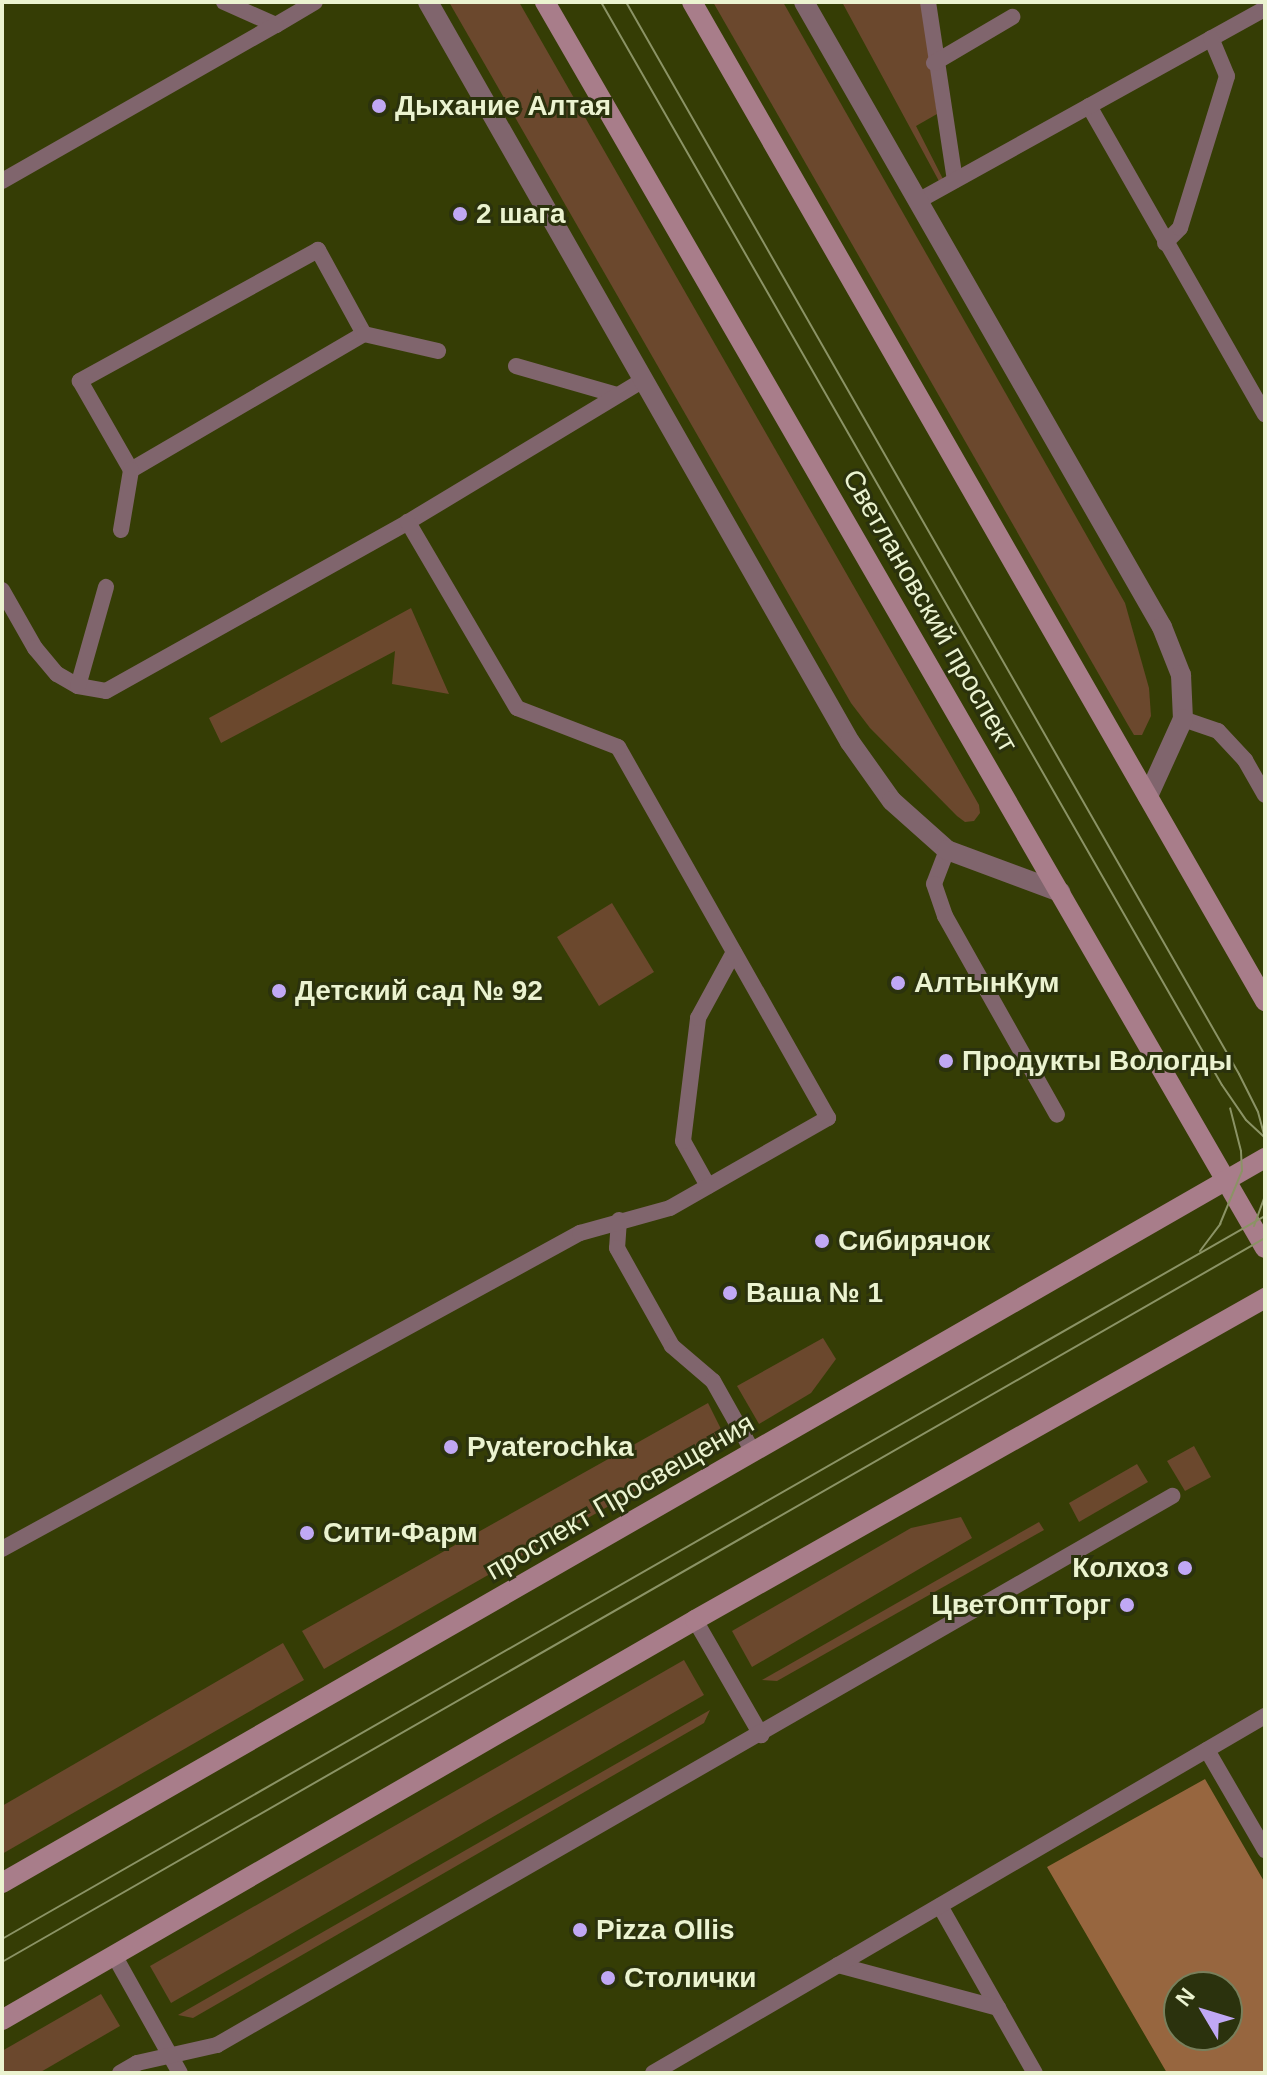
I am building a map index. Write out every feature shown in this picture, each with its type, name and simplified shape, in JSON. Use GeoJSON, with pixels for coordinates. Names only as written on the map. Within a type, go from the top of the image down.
{"type":"FeatureCollection","features":[{"type":"Feature","properties":{"kind":"main road","name":"Светлановский проспект"},"geometry":{"type":"LineString","coordinates":[[545,2],[1265,1248]]}},
{"type":"Feature","properties":{"kind":"main road"},"geometry":{"type":"LineString","coordinates":[[692,2],[1265,1001]]}},
{"type":"Feature","properties":{"kind":"main road","name":"проспект Просвещения"},"geometry":{"type":"LineString","coordinates":[[2,1883],[1265,1158]]}},
{"type":"Feature","properties":{"kind":"main road"},"geometry":{"type":"LineString","coordinates":[[2,2020],[695,1620],[1265,1298]]}},
{"type":"Feature","properties":{"kind":"street"},"geometry":{"type":"LineString","coordinates":[[428,2],[850,742],[892,801],[947,850],[1060,892]]}},
{"type":"Feature","properties":{"kind":"street"},"geometry":{"type":"LineString","coordinates":[[804,2],[1162,627],[1181,675],[1183,719],[1148,796]]}},
{"type":"Feature","properties":{"kind":"lane"},"geometry":{"type":"LineString","coordinates":[[224,2],[276,25]]}},
{"type":"Feature","properties":{"kind":"lane"},"geometry":{"type":"LineString","coordinates":[[2,181],[315,2]]}},
{"type":"Feature","properties":{"kind":"lane"},"geometry":{"type":"LineString","coordinates":[[928,2],[934,63],[955,180]]}},
{"type":"Feature","properties":{"kind":"lane"},"geometry":{"type":"LineString","coordinates":[[918,201],[1265,9]]}},
{"type":"Feature","properties":{"kind":"lane"},"geometry":{"type":"LineString","coordinates":[[934,63],[1012,17]]}},
{"type":"Feature","properties":{"kind":"lane"},"geometry":{"type":"LineString","coordinates":[[1165,243],[1180,228],[1227,76],[1211,38]]}},
{"type":"Feature","properties":{"kind":"lane"},"geometry":{"type":"LineString","coordinates":[[1089,106],[1265,414]]}},
{"type":"Feature","properties":{"kind":"lane"},"geometry":{"type":"LineString","coordinates":[[121,530],[131,470],[80,381],[318,250],[364,334]]}},
{"type":"Feature","properties":{"kind":"lane"},"geometry":{"type":"LineString","coordinates":[[131,470],[364,334],[438,351]]}},
{"type":"Feature","properties":{"kind":"lane"},"geometry":{"type":"LineString","coordinates":[[516,366],[617,395]]}},
{"type":"Feature","properties":{"kind":"lane"},"geometry":{"type":"LineString","coordinates":[[2,590],[35,648],[57,674],[78,686],[106,691],[408,522],[643,380]]}},
{"type":"Feature","properties":{"kind":"lane"},"geometry":{"type":"LineString","coordinates":[[2,1549],[580,1233],[670,1208],[828,1118],[618,747],[517,708],[408,522]]}},
{"type":"Feature","properties":{"kind":"lane"},"geometry":{"type":"LineString","coordinates":[[78,686],[106,587]]}},
{"type":"Feature","properties":{"kind":"lane"},"geometry":{"type":"LineString","coordinates":[[1183,719],[1218,731],[1245,760],[1265,795]]}},
{"type":"Feature","properties":{"kind":"lane"},"geometry":{"type":"LineString","coordinates":[[947,850],[934,884],[945,916],[1057,1115]]}},
{"type":"Feature","properties":{"kind":"lane"},"geometry":{"type":"LineString","coordinates":[[708,1186],[683,1141],[698,1018],[734,952]]}},
{"type":"Feature","properties":{"kind":"lane"},"geometry":{"type":"LineString","coordinates":[[619,1220],[617,1248],[672,1346],[713,1381],[753,1452]]}},
{"type":"Feature","properties":{"kind":"lane"},"geometry":{"type":"LineString","coordinates":[[120,2073],[137,2063],[217,2045],[1172,1496]]}},
{"type":"Feature","properties":{"kind":"lane"},"geometry":{"type":"LineString","coordinates":[[695,1620],[761,1735]]}},
{"type":"Feature","properties":{"kind":"lane"},"geometry":{"type":"LineString","coordinates":[[653,2073],[1265,1716]]}},
{"type":"Feature","properties":{"kind":"lane"},"geometry":{"type":"LineString","coordinates":[[1207,1750],[1265,1850]]}},
{"type":"Feature","properties":{"kind":"lane"},"geometry":{"type":"LineString","coordinates":[[940,1906],[1035,2073]]}},
{"type":"Feature","properties":{"kind":"lane"},"geometry":{"type":"LineString","coordinates":[[114,1955],[180,2073]]}},
{"type":"Feature","properties":{"kind":"lane"},"geometry":{"type":"LineString","coordinates":[[838,1965],[998,2008]]}},
{"type":"Feature","properties":{"kind":"shaded area"},"geometry":{"type":"Polygon","coordinates":[[[449,2],[519,2],[979,805],[980,813],[974,821],[965,822],[957,816],[870,728],[851,703],[449,2]]]}},
{"type":"Feature","properties":{"kind":"shaded area"},"geometry":{"type":"Polygon","coordinates":[[[713,2],[783,2],[1125,603],[1149,688],[1151,716],[1142,735],[1134,735],[1128,725],[713,2]]]}},
{"type":"Feature","properties":{"kind":"shaded area"},"geometry":{"type":"Polygon","coordinates":[[[842,2],[924,2],[937,114],[916,126],[944,181],[940,183],[842,2]]]}},
{"type":"Feature","properties":{"kind":"shaded area"},"geometry":{"type":"Polygon","coordinates":[[[411,608],[449,694],[392,684],[395,651],[221,743],[209,718],[411,608]]]}},
{"type":"Feature","properties":{"kind":"shaded area"},"geometry":{"type":"Polygon","coordinates":[[[612,903],[654,972],[599,1006],[557,937],[612,903]]]}},
{"type":"Feature","properties":{"kind":"shaded area"},"geometry":{"type":"Polygon","coordinates":[[[823,1338],[836,1359],[811,1393],[759,1424],[737,1386],[823,1338]]]}},
{"type":"Feature","properties":{"kind":"shaded area"},"geometry":{"type":"Polygon","coordinates":[[[708,1403],[726,1439],[324,1669],[302,1631],[708,1403]]]}},
{"type":"Feature","properties":{"kind":"shaded area"},"geometry":{"type":"Polygon","coordinates":[[[1194,1446],[1211,1477],[1185,1491],[1167,1461],[1194,1446]]]}},
{"type":"Feature","properties":{"kind":"shaded area"},"geometry":{"type":"Polygon","coordinates":[[[1137,1464],[1148,1482],[1079,1522],[1069,1503],[1137,1464]]]}},
{"type":"Feature","properties":{"kind":"shaded area"},"geometry":{"type":"Polygon","coordinates":[[[961,1517],[972,1538],[752,1667],[732,1631],[911,1528],[961,1517]]]}},
{"type":"Feature","properties":{"kind":"shaded area"},"geometry":{"type":"Polygon","coordinates":[[[1039,1522],[1044,1530],[777,1681],[762,1680],[1039,1522]]]}},
{"type":"Feature","properties":{"kind":"shaded area"},"geometry":{"type":"Polygon","coordinates":[[[283,1643],[304,1680],[2,1854],[2,1806],[283,1643]]]}},
{"type":"Feature","properties":{"kind":"shaded area"},"geometry":{"type":"Polygon","coordinates":[[[684,1660],[704,1695],[171,2003],[150,1966],[684,1660]]]}},
{"type":"Feature","properties":{"kind":"shaded area"},"geometry":{"type":"Polygon","coordinates":[[[710,1710],[704,1723],[193,2018],[178,2015],[710,1710]]]}},
{"type":"Feature","properties":{"kind":"shaded area"},"geometry":{"type":"Polygon","coordinates":[[[1205,1779],[1265,1883],[1265,2073],[1167,2073],[1047,1867],[1205,1779]]]}},
{"type":"Feature","properties":{"kind":"shaded area"},"geometry":{"type":"Polygon","coordinates":[[[101,1994],[120,2026],[39,2073],[2,2073],[2,2051],[101,1994]]]}},
{"type":"Feature","properties":{"kind":"tram line"},"geometry":{"type":"LineString","coordinates":[[601,2],[1222,1085],[1246,1120],[1265,1138]]}},
{"type":"Feature","properties":{"kind":"tram line"},"geometry":{"type":"LineString","coordinates":[[626,2],[1239,1074],[1258,1112],[1265,1138]]}},
{"type":"Feature","properties":{"kind":"tram line"},"geometry":{"type":"LineString","coordinates":[[1200,1251],[1220,1224],[1242,1171],[1241,1151],[1230,1108]]}},
{"type":"Feature","properties":{"kind":"tram line"},"geometry":{"type":"LineString","coordinates":[[1254,1226],[1265,1196]]}},
{"type":"Feature","properties":{"kind":"tram line"},"geometry":{"type":"LineString","coordinates":[[2,1939],[1265,1216]]}},
{"type":"Feature","properties":{"kind":"tram line"},"geometry":{"type":"LineString","coordinates":[[2,1962],[1265,1238]]}},
{"type":"Feature","properties":{"kind":"place","name":"Дыхание Алтая"},"geometry":{"type":"Point","coordinates":[379,106]}},
{"type":"Feature","properties":{"kind":"place","name":"2 шага"},"geometry":{"type":"Point","coordinates":[460,214]}},
{"type":"Feature","properties":{"kind":"place","name":"АлтынКум"},"geometry":{"type":"Point","coordinates":[898,983]}},
{"type":"Feature","properties":{"kind":"place","name":"Детский сад № 92"},"geometry":{"type":"Point","coordinates":[279,991]}},
{"type":"Feature","properties":{"kind":"place","name":"Продукты Вологды"},"geometry":{"type":"Point","coordinates":[946,1061]}},
{"type":"Feature","properties":{"kind":"place","name":"Сибирячок"},"geometry":{"type":"Point","coordinates":[822,1241]}},
{"type":"Feature","properties":{"kind":"place","name":"Ваша № 1"},"geometry":{"type":"Point","coordinates":[730,1293]}},
{"type":"Feature","properties":{"kind":"place","name":"Pyaterochka"},"geometry":{"type":"Point","coordinates":[451,1447]}},
{"type":"Feature","properties":{"kind":"place","name":"Сити-Фарм"},"geometry":{"type":"Point","coordinates":[307,1533]}},
{"type":"Feature","properties":{"kind":"place","name":"Колхоз"},"geometry":{"type":"Point","coordinates":[1185,1568]}},
{"type":"Feature","properties":{"kind":"place","name":"ЦветОптТорг"},"geometry":{"type":"Point","coordinates":[1127,1605]}},
{"type":"Feature","properties":{"kind":"place","name":"Pizza Ollis"},"geometry":{"type":"Point","coordinates":[580,1930]}},
{"type":"Feature","properties":{"kind":"place","name":"Столички"},"geometry":{"type":"Point","coordinates":[608,1978]}}]}
